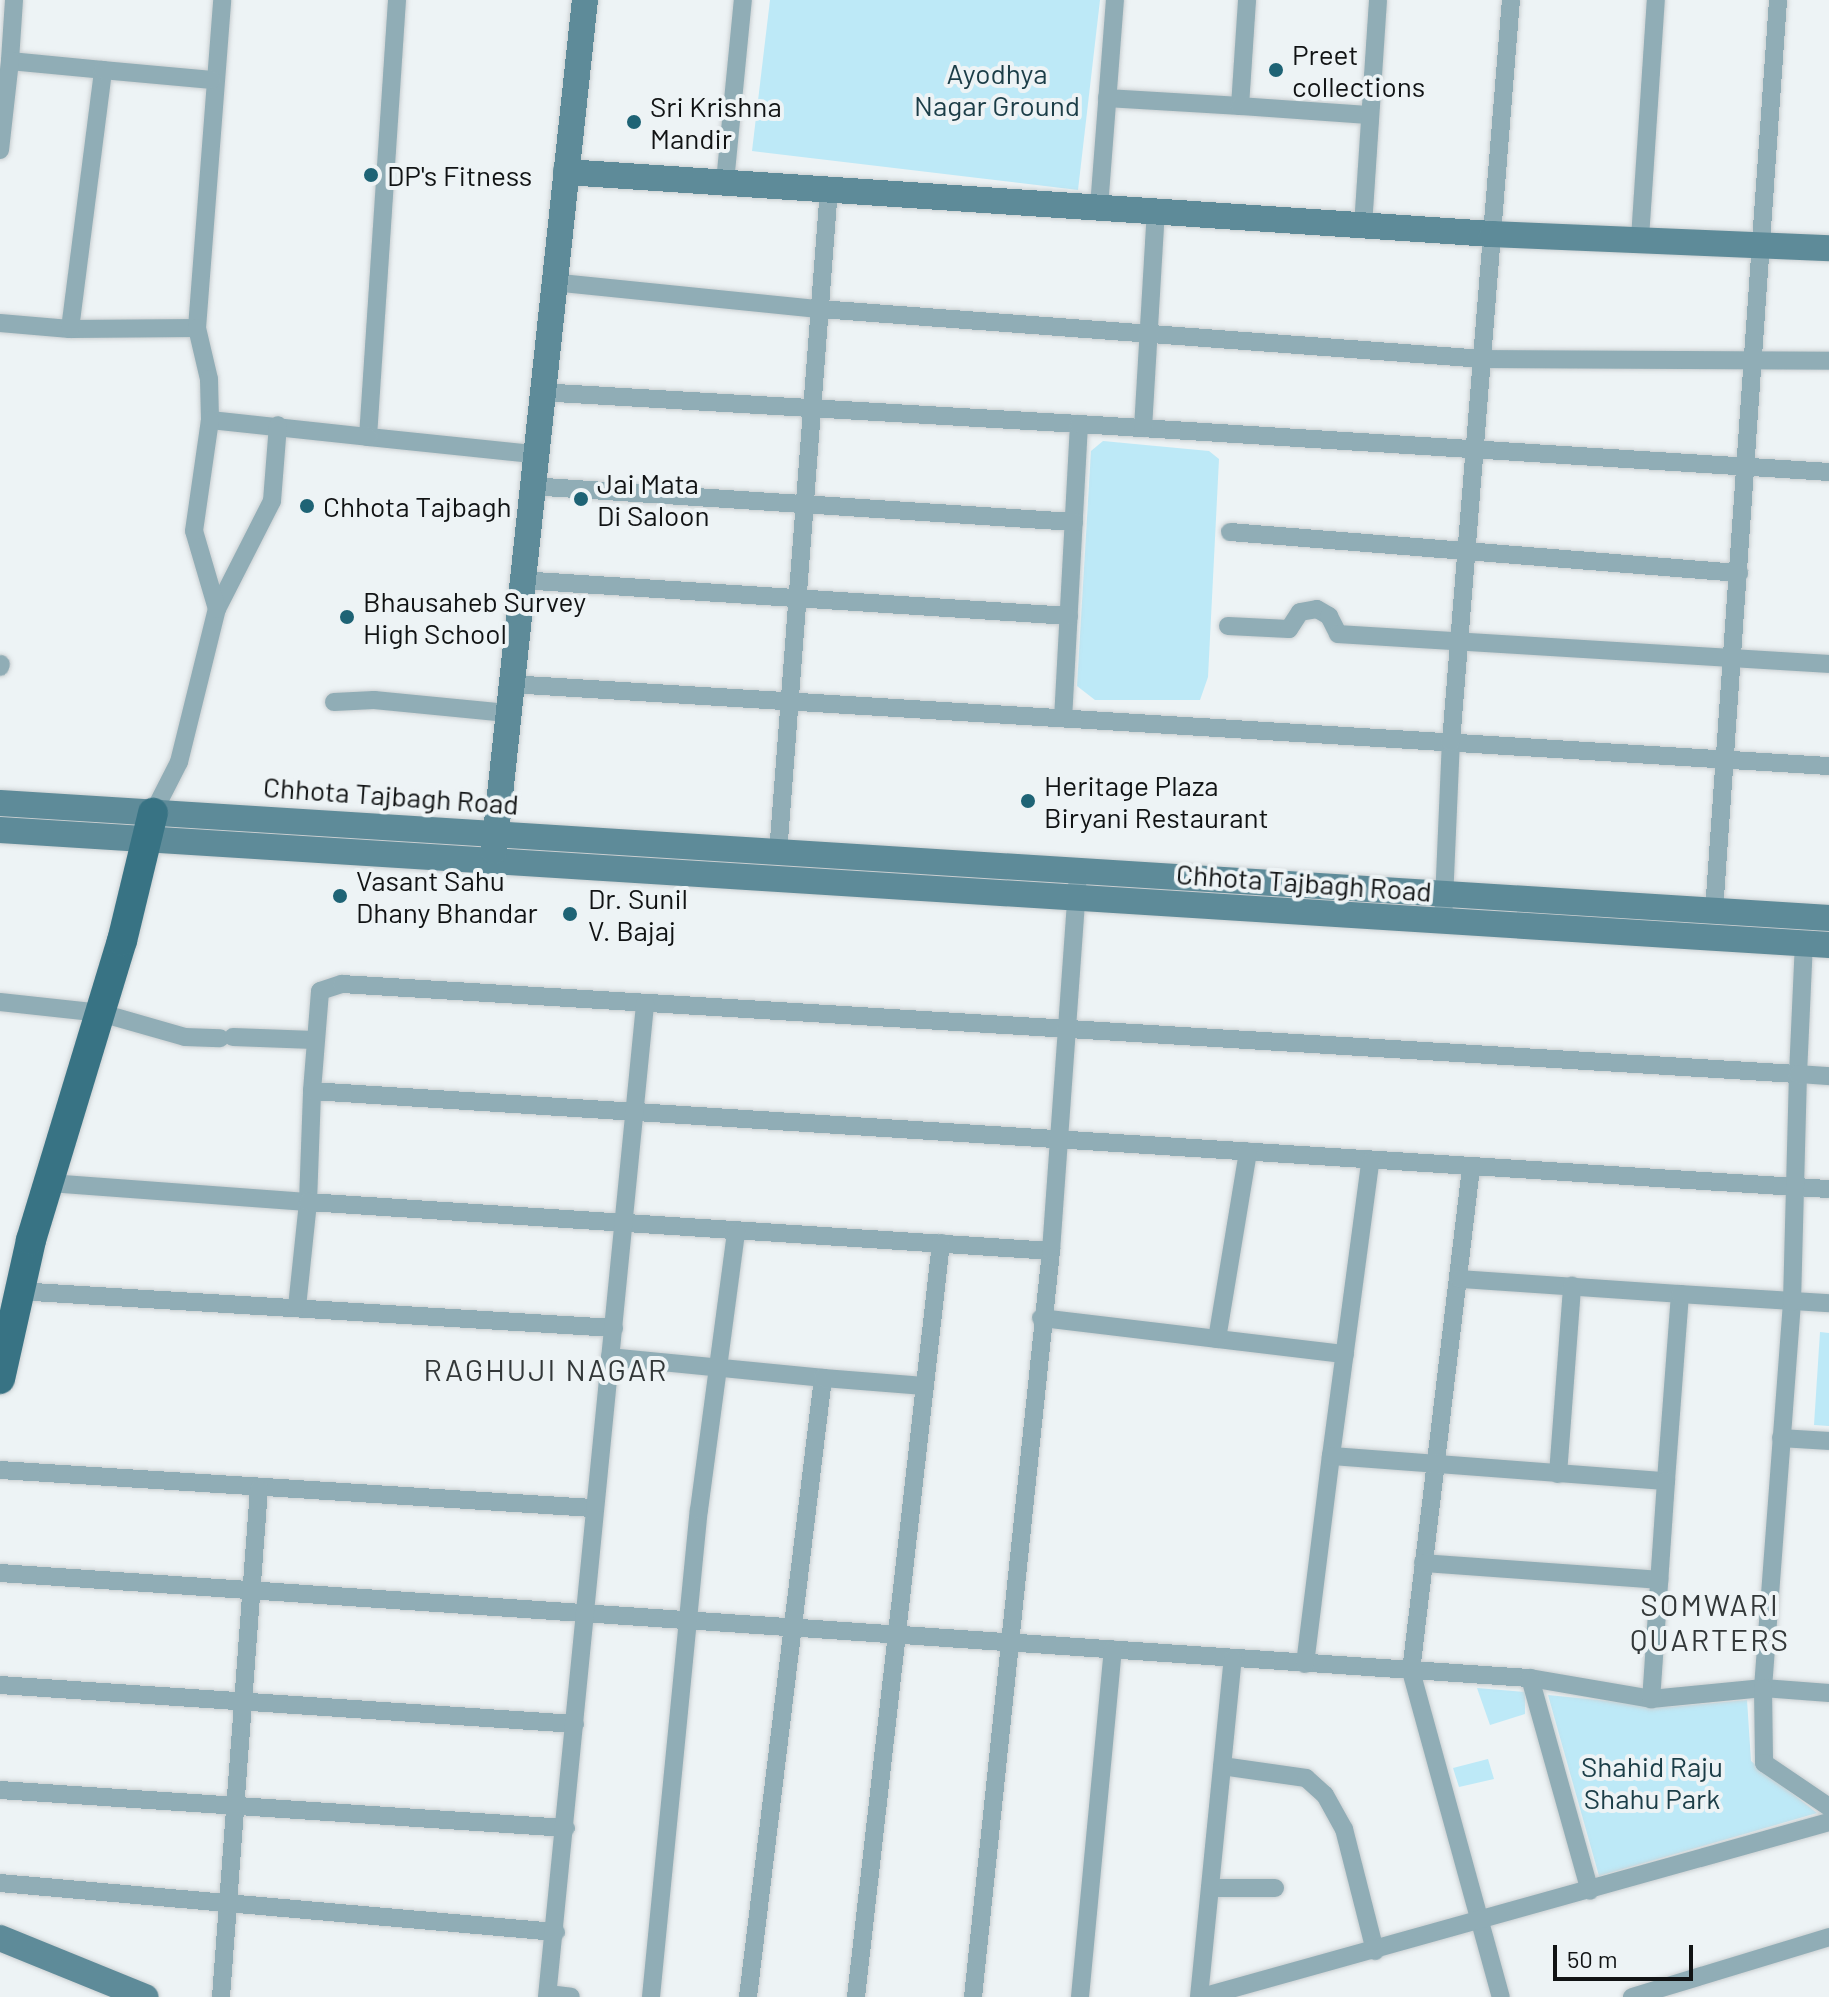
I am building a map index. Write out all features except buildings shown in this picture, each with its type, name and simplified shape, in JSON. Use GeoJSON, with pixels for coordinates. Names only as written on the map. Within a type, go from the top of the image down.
{"type":"FeatureCollection","features":[{"type":"Feature","properties":{"kind":"main road"},"geometry":{"type":"LineString","coordinates":[[494,847],[539,392],[585,0]]}},
{"type":"Feature","properties":{"kind":"main road"},"geometry":{"type":"LineString","coordinates":[[566,172],[1492,234],[1829,248]]}},
{"type":"Feature","properties":{"kind":"main road"},"geometry":{"type":"LineString","coordinates":[[0,803],[149,827]]}},
{"type":"Feature","properties":{"kind":"main road"},"geometry":{"type":"LineString","coordinates":[[0,1379],[17,1291],[101,1013],[149,827]]}},
{"type":"Feature","properties":{"kind":"main road"},"geometry":{"type":"LineString","coordinates":[[0,830],[149,827],[777,865],[1078,872],[1829,918]]}},
{"type":"Feature","properties":{"kind":"main road","name":"Chhota Tajbagh Road"},"geometry":{"type":"LineString","coordinates":[[777,865],[1074,900],[1817,944]]}},
{"type":"Feature","properties":{"kind":"main road"},"geometry":{"type":"LineString","coordinates":[[0,1938],[145,1997]]}},
{"type":"Feature","properties":{"kind":"street"},"geometry":{"type":"LineString","coordinates":[[0,150],[14,0]]}},
{"type":"Feature","properties":{"kind":"street"},"geometry":{"type":"LineString","coordinates":[[217,609],[194,531],[210,420],[209,379],[197,328],[212,80],[222,0]]}},
{"type":"Feature","properties":{"kind":"street"},"geometry":{"type":"LineString","coordinates":[[368,437],[397,0]]}},
{"type":"Feature","properties":{"kind":"street"},"geometry":{"type":"LineString","coordinates":[[725,182],[743,0]]}},
{"type":"Feature","properties":{"kind":"street"},"geometry":{"type":"LineString","coordinates":[[1099,207],[1115,0]]}},
{"type":"Feature","properties":{"kind":"street"},"geometry":{"type":"LineString","coordinates":[[1240,106],[1247,0]]}},
{"type":"Feature","properties":{"kind":"street"},"geometry":{"type":"LineString","coordinates":[[1363,226],[1378,0]]}},
{"type":"Feature","properties":{"kind":"street"},"geometry":{"type":"LineString","coordinates":[[1443,923],[1451,742],[1478,447],[1511,0]]}},
{"type":"Feature","properties":{"kind":"street"},"geometry":{"type":"LineString","coordinates":[[1640,238],[1656,0]]}},
{"type":"Feature","properties":{"kind":"street"},"geometry":{"type":"LineString","coordinates":[[1714,911],[1731,658],[1748,469],[1778,0]]}},
{"type":"Feature","properties":{"kind":"street"},"geometry":{"type":"LineString","coordinates":[[10,61],[212,80]]}},
{"type":"Feature","properties":{"kind":"street"},"geometry":{"type":"LineString","coordinates":[[70,329],[103,70]]}},
{"type":"Feature","properties":{"kind":"street"},"geometry":{"type":"LineString","coordinates":[[1107,98],[1370,115]]}},
{"type":"Feature","properties":{"kind":"street"},"geometry":{"type":"LineString","coordinates":[[777,865],[829,189]]}},
{"type":"Feature","properties":{"kind":"street"},"geometry":{"type":"LineString","coordinates":[[1143,428],[1156,211]]}},
{"type":"Feature","properties":{"kind":"street"},"geometry":{"type":"LineString","coordinates":[[552,282],[820,309],[1484,359],[1829,361]]}},
{"type":"Feature","properties":{"kind":"street"},"geometry":{"type":"LineString","coordinates":[[0,323],[70,329],[197,328]]}},
{"type":"Feature","properties":{"kind":"street"},"geometry":{"type":"LineString","coordinates":[[539,392],[812,405],[1829,472]]}},
{"type":"Feature","properties":{"kind":"street"},"geometry":{"type":"LineString","coordinates":[[210,420],[533,454]]}},
{"type":"Feature","properties":{"kind":"street"},"geometry":{"type":"LineString","coordinates":[[1063,716],[1079,424]]}},
{"type":"Feature","properties":{"kind":"street"},"geometry":{"type":"LineString","coordinates":[[149,827],[179,762],[217,609],[272,501],[278,425]]}},
{"type":"Feature","properties":{"kind":"street"},"geometry":{"type":"LineString","coordinates":[[530,486],[1074,522]]}},
{"type":"Feature","properties":{"kind":"street"},"geometry":{"type":"LineString","coordinates":[[1230,532],[1739,573]]}},
{"type":"Feature","properties":{"kind":"street"},"geometry":{"type":"LineString","coordinates":[[520,580],[798,595],[1069,616]]}},
{"type":"Feature","properties":{"kind":"street"},"geometry":{"type":"LineString","coordinates":[[1228,626],[1289,629],[1300,612],[1317,609],[1329,616],[1338,634],[1829,664]]}},
{"type":"Feature","properties":{"kind":"street"},"geometry":{"type":"LineString","coordinates":[[510,684],[790,699],[1829,766]]}},
{"type":"Feature","properties":{"kind":"street"},"geometry":{"type":"LineString","coordinates":[[334,702],[374,700],[507,713]]}},
{"type":"Feature","properties":{"kind":"street"},"geometry":{"type":"LineString","coordinates":[[973,1997],[1041,1318],[1051,1251],[1078,872]]}},
{"type":"Feature","properties":{"kind":"street"},"geometry":{"type":"LineString","coordinates":[[1817,944],[1798,1074],[1798,1188],[1763,1688],[1764,1763],[1829,1807]]}},
{"type":"Feature","properties":{"kind":"street"},"geometry":{"type":"LineString","coordinates":[[297,1307],[308,1202],[314,1040],[320,991],[330,984],[1829,1076]]}},
{"type":"Feature","properties":{"kind":"street"},"geometry":{"type":"LineString","coordinates":[[0,1002],[101,1013],[185,1037],[314,1040]]}},
{"type":"Feature","properties":{"kind":"street"},"geometry":{"type":"LineString","coordinates":[[571,1997],[548,1996],[586,1615],[593,1508],[614,1328],[645,1004]]}},
{"type":"Feature","properties":{"kind":"street"},"geometry":{"type":"LineString","coordinates":[[312,1091],[1370,1162],[1829,1189]]}},
{"type":"Feature","properties":{"kind":"street"},"geometry":{"type":"LineString","coordinates":[[1217,1339],[1248,1152]]}},
{"type":"Feature","properties":{"kind":"street"},"geometry":{"type":"LineString","coordinates":[[1305,1664],[1370,1162]]}},
{"type":"Feature","properties":{"kind":"street"},"geometry":{"type":"LineString","coordinates":[[1471,1168],[1411,1671],[1483,1920],[1501,1997]]}},
{"type":"Feature","properties":{"kind":"street"},"geometry":{"type":"LineString","coordinates":[[48,1183],[1051,1251]]}},
{"type":"Feature","properties":{"kind":"street"},"geometry":{"type":"LineString","coordinates":[[651,1997],[699,1510],[721,1367],[736,1231]]}},
{"type":"Feature","properties":{"kind":"street"},"geometry":{"type":"LineString","coordinates":[[856,1997],[941,1243]]}},
{"type":"Feature","properties":{"kind":"street"},"geometry":{"type":"LineString","coordinates":[[1460,1279],[1829,1303]]}},
{"type":"Feature","properties":{"kind":"street"},"geometry":{"type":"LineString","coordinates":[[1558,1474],[1572,1286]]}},
{"type":"Feature","properties":{"kind":"street"},"geometry":{"type":"LineString","coordinates":[[17,1291],[614,1328]]}},
{"type":"Feature","properties":{"kind":"street"},"geometry":{"type":"LineString","coordinates":[[1651,1699],[1680,1294]]}},
{"type":"Feature","properties":{"kind":"street"},"geometry":{"type":"LineString","coordinates":[[1041,1318],[1345,1354]]}},
{"type":"Feature","properties":{"kind":"street"},"geometry":{"type":"LineString","coordinates":[[610,1357],[925,1386]]}},
{"type":"Feature","properties":{"kind":"street"},"geometry":{"type":"LineString","coordinates":[[748,1997],[823,1378]]}},
{"type":"Feature","properties":{"kind":"street"},"geometry":{"type":"LineString","coordinates":[[1781,1438],[1829,1441]]}},
{"type":"Feature","properties":{"kind":"street"},"geometry":{"type":"LineString","coordinates":[[1331,1456],[1666,1481]]}},
{"type":"Feature","properties":{"kind":"street"},"geometry":{"type":"LineString","coordinates":[[0,1470],[593,1508]]}},
{"type":"Feature","properties":{"kind":"street"},"geometry":{"type":"LineString","coordinates":[[221,1997],[231,1903],[259,1489]]}},
{"type":"Feature","properties":{"kind":"street"},"geometry":{"type":"LineString","coordinates":[[1423,1563],[1659,1580]]}},
{"type":"Feature","properties":{"kind":"street"},"geometry":{"type":"LineString","coordinates":[[0,1573],[688,1623],[895,1633],[1530,1678],[1651,1699],[1763,1688],[1829,1693]]}},
{"type":"Feature","properties":{"kind":"street"},"geometry":{"type":"LineString","coordinates":[[1080,1997],[1113,1650]]}},
{"type":"Feature","properties":{"kind":"street"},"geometry":{"type":"LineString","coordinates":[[1233,1659],[1200,1997],[1375,1951],[1829,1822]]}},
{"type":"Feature","properties":{"kind":"street"},"geometry":{"type":"LineString","coordinates":[[1530,1678],[1590,1891]]}},
{"type":"Feature","properties":{"kind":"street"},"geometry":{"type":"LineString","coordinates":[[0,1685],[575,1724]]}},
{"type":"Feature","properties":{"kind":"street"},"geometry":{"type":"LineString","coordinates":[[1222,1766],[1306,1778],[1325,1795],[1344,1829],[1375,1951]]}},
{"type":"Feature","properties":{"kind":"street"},"geometry":{"type":"LineString","coordinates":[[0,1790],[566,1828]]}},
{"type":"Feature","properties":{"kind":"street"},"geometry":{"type":"LineString","coordinates":[[0,1883],[556,1932]]}},
{"type":"Feature","properties":{"kind":"street"},"geometry":{"type":"LineString","coordinates":[[1210,1888],[1275,1888]]}},
{"type":"Feature","properties":{"kind":"street"},"geometry":{"type":"LineString","coordinates":[[1632,1997],[1829,1937]]}},
{"type":"Feature","properties":{"kind":"green space","name":"Ayodhya Nagar Ground"},"geometry":{"type":"Polygon","coordinates":[[[770,0],[1100,0],[1078,190],[752,151],[770,0]]]}},
{"type":"Feature","properties":{"kind":"green space"},"geometry":{"type":"Polygon","coordinates":[[[1103,441],[1209,451],[1219,459],[1208,677],[1200,700],[1095,700],[1077,686],[1091,451],[1103,441]]]}},
{"type":"Feature","properties":{"kind":"green space"},"geometry":{"type":"Polygon","coordinates":[[[1820,1332],[1829,1333],[1829,1426],[1814,1425],[1820,1332]]]}},
{"type":"Feature","properties":{"kind":"green space"},"geometry":{"type":"Polygon","coordinates":[[[1477,1688],[1525,1692],[1525,1714],[1490,1725],[1477,1688]]]}},
{"type":"Feature","properties":{"kind":"green space","name":"Shahid Raju Shahu Park"},"geometry":{"type":"Polygon","coordinates":[[[1548,1695],[1668,1707],[1747,1700],[1751,1761],[1817,1813],[1599,1876],[1548,1695]]]}},
{"type":"Feature","properties":{"kind":"green space"},"geometry":{"type":"Polygon","coordinates":[[[1488,1759],[1494,1779],[1459,1787],[1453,1768],[1488,1759]]]}},
{"type":"Feature","properties":{"kind":"place","name":"Preet collections"},"geometry":{"type":"Point","coordinates":[1276,70]}},
{"type":"Feature","properties":{"kind":"place","name":"Sri Krishna Mandir"},"geometry":{"type":"Point","coordinates":[634,122]}},
{"type":"Feature","properties":{"kind":"place","name":"DP's Fitness"},"geometry":{"type":"Point","coordinates":[371,175]}},
{"type":"Feature","properties":{"kind":"place","name":"Jai Mata Di Saloon"},"geometry":{"type":"Point","coordinates":[581,499]}},
{"type":"Feature","properties":{"kind":"place","name":"Chhota Tajbagh"},"geometry":{"type":"Point","coordinates":[307,506]}},
{"type":"Feature","properties":{"kind":"place","name":"Bhausaheb Survey High School"},"geometry":{"type":"Point","coordinates":[347,617]}},
{"type":"Feature","properties":{"kind":"place","name":"Heritage Plaza Biryani Restaurant"},"geometry":{"type":"Point","coordinates":[1028,801]}},
{"type":"Feature","properties":{"kind":"place","name":"Vasant Sahu Dhany Bhandar"},"geometry":{"type":"Point","coordinates":[340,896]}},
{"type":"Feature","properties":{"kind":"place","name":"Dr. Sunil V. Bajaj"},"geometry":{"type":"Point","coordinates":[570,914]}},
{"type":"Feature","properties":{"kind":"district","name":"RAGHUJI NAGAR"},"geometry":{"type":"Point","coordinates":[546,1369]}},
{"type":"Feature","properties":{"kind":"district","name":"SOMWARI QUARTERS"},"geometry":{"type":"Point","coordinates":[1710,1621]}}]}
